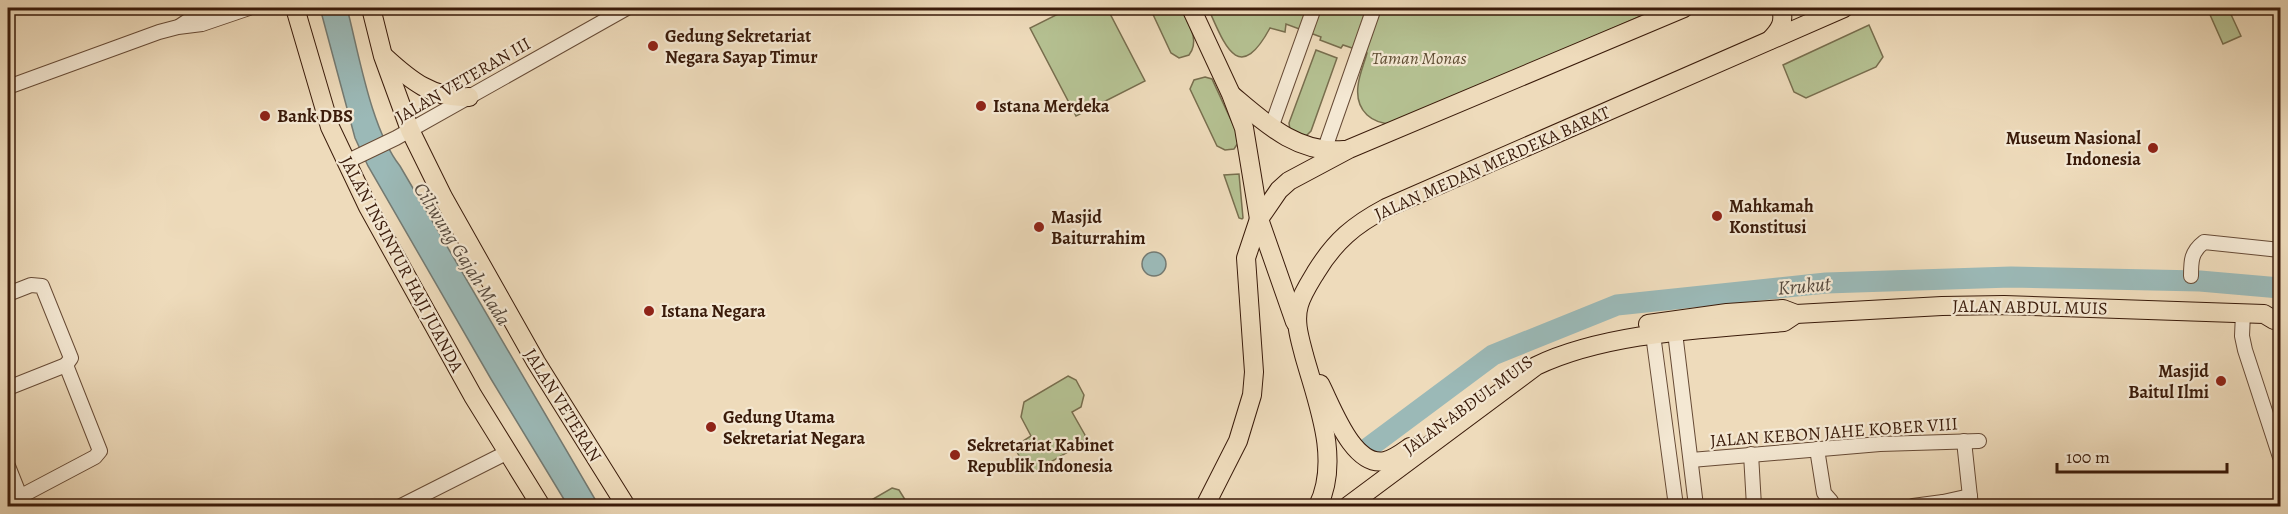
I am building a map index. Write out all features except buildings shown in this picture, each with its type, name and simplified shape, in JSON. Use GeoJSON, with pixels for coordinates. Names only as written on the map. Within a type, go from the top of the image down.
{"type":"FeatureCollection","features":[{"type":"Feature","properties":{"kind":"main road","name":"JALAN INSINYUR HAJI JUANDA"},"geometry":{"type":"LineString","coordinates":[[295,8],[330,127],[353,159],[368,207],[472,396],[541,507]]}},
{"type":"Feature","properties":{"kind":"main road","name":"JALAN VETERAN"},"geometry":{"type":"LineString","coordinates":[[371,8],[383,56],[410,130],[443,197],[525,343],[626,507]]}},
{"type":"Feature","properties":{"kind":"main road"},"geometry":{"type":"LineString","coordinates":[[1191,8],[1231,94],[1244,128],[1259,219],[1297,329]]}},
{"type":"Feature","properties":{"kind":"main road"},"geometry":{"type":"LineString","coordinates":[[1205,507],[1238,441],[1252,395],[1254,372],[1246,258],[1259,219],[1272,199],[1289,181],[1349,149],[1684,8]]}},
{"type":"Feature","properties":{"kind":"main road"},"geometry":{"type":"LineString","coordinates":[[1770,40],[1782,25],[1781,8]]}},
{"type":"Feature","properties":{"kind":"main road"},"geometry":{"type":"LineString","coordinates":[[1814,8],[1827,10],[1843,8]]}},
{"type":"Feature","properties":{"kind":"main road","name":"JALAN MEDAN MERDEKA BARAT"},"geometry":{"type":"LineString","coordinates":[[1318,507],[1327,484],[1329,460],[1321,419],[1297,329],[1299,306],[1324,259],[1343,236],[1363,220],[1413,196],[1843,8]]}},
{"type":"Feature","properties":{"kind":"main road"},"geometry":{"type":"LineString","coordinates":[[383,56],[409,79],[426,89],[450,97],[469,97]]}},
{"type":"Feature","properties":{"kind":"main road"},"geometry":{"type":"LineString","coordinates":[[1231,94],[1271,128],[1294,141],[1324,151],[1349,149]]}},
{"type":"Feature","properties":{"kind":"main road","name":"JALAN ABDUL MUIS"},"geometry":{"type":"LineString","coordinates":[[1304,353],[1352,445],[1364,458],[1386,461],[1399,455],[1508,371],[1532,356],[1595,333],[1652,329],[1783,309],[1796,314],[2004,305],[2275,314]]}},
{"type":"Feature","properties":{"kind":"main road","name":"JALAN ABDUL MUIS"},"geometry":{"type":"LineString","coordinates":[[1348,507],[1536,366],[1563,355],[1652,329]]}},
{"type":"Feature","properties":{"kind":"main road"},"geometry":{"type":"LineString","coordinates":[[1305,507],[1327,484]]}},
{"type":"Feature","properties":{"kind":"street"},"geometry":{"type":"LineString","coordinates":[[178,27],[198,14],[213,8]]}},
{"type":"Feature","properties":{"kind":"street"},"geometry":{"type":"LineString","coordinates":[[8,87],[159,32],[202,24],[249,8]]}},
{"type":"Feature","properties":{"kind":"street","name":"JALAN VETERAN III"},"geometry":{"type":"LineString","coordinates":[[353,159],[392,140],[627,8]]}},
{"type":"Feature","properties":{"kind":"street"},"geometry":{"type":"LineString","coordinates":[[1271,128],[1314,8]]}},
{"type":"Feature","properties":{"kind":"street"},"geometry":{"type":"LineString","coordinates":[[1324,151],[1374,8]]}},
{"type":"Feature","properties":{"kind":"street"},"geometry":{"type":"LineString","coordinates":[[2192,276],[2191,261],[2194,250],[2204,242],[2280,250]]}},
{"type":"Feature","properties":{"kind":"street"},"geometry":{"type":"LineString","coordinates":[[8,388],[66,365],[71,358],[42,286],[31,285],[9,290]]}},
{"type":"Feature","properties":{"kind":"street"},"geometry":{"type":"LineString","coordinates":[[2243,313],[2242,336],[2245,350],[2280,457]]}},
{"type":"Feature","properties":{"kind":"street"},"geometry":{"type":"LineString","coordinates":[[1674,326],[1696,507]]}},
{"type":"Feature","properties":{"kind":"street"},"geometry":{"type":"LineString","coordinates":[[1652,329],[1676,507]]}},
{"type":"Feature","properties":{"kind":"street"},"geometry":{"type":"LineString","coordinates":[[8,503],[91,459],[100,451],[66,365]]}},
{"type":"Feature","properties":{"kind":"street"},"geometry":{"type":"LineString","coordinates":[[1913,507],[1971,501],[1964,441]]}},
{"type":"Feature","properties":{"kind":"street","name":"JALAN KEBON JAHE KOBER VIII"},"geometry":{"type":"LineString","coordinates":[[1691,460],[1880,444],[1979,441]]}},
{"type":"Feature","properties":{"kind":"street"},"geometry":{"type":"LineString","coordinates":[[1817,449],[1824,493],[1831,501],[1832,507]]}},
{"type":"Feature","properties":{"kind":"street"},"geometry":{"type":"LineString","coordinates":[[401,507],[507,453]]}},
{"type":"Feature","properties":{"kind":"street"},"geometry":{"type":"LineString","coordinates":[[1751,454],[1754,507]]}},
{"type":"Feature","properties":{"kind":"street"},"geometry":{"type":"LineString","coordinates":[[8,466],[20,496]]}},
{"type":"Feature","properties":{"kind":"green space"},"geometry":{"type":"Polygon","coordinates":[[[1070,8],[1107,8],[1145,81],[1076,116],[1030,28],[1070,8]]]}},
{"type":"Feature","properties":{"kind":"green space"},"geometry":{"type":"Polygon","coordinates":[[[1150,8],[1181,8],[1193,37],[1194,43],[1189,55],[1179,58],[1171,53],[1150,8]]]}},
{"type":"Feature","properties":{"kind":"green space","name":"Taman Monas"},"geometry":{"type":"Polygon","coordinates":[[[1208,8],[1659,8],[1396,124],[1387,124],[1367,115],[1359,103],[1359,82],[1367,53],[1343,45],[1341,48],[1320,40],[1321,37],[1286,24],[1285,32],[1270,28],[1259,46],[1249,55],[1241,57],[1233,53],[1226,45],[1208,8]]]}},
{"type":"Feature","properties":{"kind":"green space"},"geometry":{"type":"Polygon","coordinates":[[[2207,8],[2228,8],[2241,36],[2223,44],[2207,8]]]}},
{"type":"Feature","properties":{"kind":"green space"},"geometry":{"type":"Polygon","coordinates":[[[1869,25],[1883,57],[1876,67],[1806,98],[1794,92],[1783,65],[1869,25]]]}},
{"type":"Feature","properties":{"kind":"green space"},"geometry":{"type":"Polygon","coordinates":[[[1316,50],[1337,58],[1311,131],[1306,136],[1290,130],[1289,123],[1316,50]]]}},
{"type":"Feature","properties":{"kind":"green space"},"geometry":{"type":"Polygon","coordinates":[[[1205,77],[1212,79],[1236,131],[1238,143],[1234,149],[1225,150],[1217,146],[1190,89],[1194,80],[1205,77]]]}},
{"type":"Feature","properties":{"kind":"green space"},"geometry":{"type":"Polygon","coordinates":[[[1239,174],[1242,219],[1239,218],[1224,175],[1239,174]]]}},
{"type":"Feature","properties":{"kind":"green space"},"geometry":{"type":"Polygon","coordinates":[[[1068,376],[1076,380],[1084,395],[1081,407],[1072,412],[1085,435],[1083,443],[1034,472],[1026,468],[1017,452],[1023,441],[1031,436],[1021,417],[1024,402],[1068,376]]]}},
{"type":"Feature","properties":{"kind":"green space"},"geometry":{"type":"Polygon","coordinates":[[[892,488],[899,490],[909,506],[861,506],[892,488]]]}},
{"type":"Feature","properties":{"kind":"water"},"geometry":{"type":"Polygon","coordinates":[[[320,8],[347,8],[367,90],[381,132],[390,150],[599,506],[568,506],[491,379],[368,166],[355,138],[320,8]]]}},
{"type":"Feature","properties":{"kind":"water"},"geometry":{"type":"Polygon","coordinates":[[[1154,252],[1163,255],[1166,264],[1163,273],[1154,276],[1145,273],[1142,264],[1145,255],[1154,252]]]}},
{"type":"Feature","properties":{"kind":"waterway","name":"Krukut"},"geometry":{"type":"LineString","coordinates":[[1368,448],[1493,355],[1617,305],[1826,283],[2011,277],[2200,281],[2280,288]]}},
{"type":"Feature","properties":{"kind":"place","name":"Gedung Sekretariat Negara Sayap Timur"},"geometry":{"type":"Point","coordinates":[653,46]}},
{"type":"Feature","properties":{"kind":"place","name":"Istana Merdeka"},"geometry":{"type":"Point","coordinates":[981,106]}},
{"type":"Feature","properties":{"kind":"place","name":"Bank DBS"},"geometry":{"type":"Point","coordinates":[265,116]}},
{"type":"Feature","properties":{"kind":"place","name":"Museum Nasional Indonesia"},"geometry":{"type":"Point","coordinates":[2153,148]}},
{"type":"Feature","properties":{"kind":"place","name":"Mahkamah Konstitusi"},"geometry":{"type":"Point","coordinates":[1717,216]}},
{"type":"Feature","properties":{"kind":"place","name":"Masjid Baiturrahim"},"geometry":{"type":"Point","coordinates":[1039,227]}},
{"type":"Feature","properties":{"kind":"place","name":"Istana Negara"},"geometry":{"type":"Point","coordinates":[649,311]}},
{"type":"Feature","properties":{"kind":"place","name":"Masjid Baitul Ilmi"},"geometry":{"type":"Point","coordinates":[2221,381]}},
{"type":"Feature","properties":{"kind":"place","name":"Gedung Utama Sekretariat Negara"},"geometry":{"type":"Point","coordinates":[711,427]}},
{"type":"Feature","properties":{"kind":"place","name":"Sekretariat Kabinet Republik Indonesia"},"geometry":{"type":"Point","coordinates":[955,455]}},
{"type":"Feature","properties":{"kind":"water label","name":"Ciliwung Gajah Mada"},"geometry":{"type":"Point","coordinates":[462,254]}}]}
